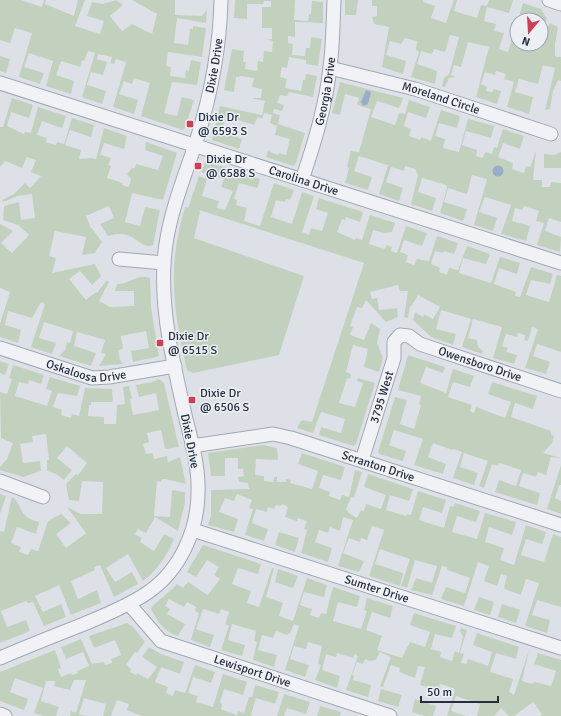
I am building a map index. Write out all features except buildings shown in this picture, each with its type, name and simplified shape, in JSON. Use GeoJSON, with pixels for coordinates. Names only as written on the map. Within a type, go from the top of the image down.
{"type":"FeatureCollection","features":[{"type":"Feature","properties":{"kind":"street","name":"Dixie Drive"},"geometry":{"type":"LineString","coordinates":[[0,658],[129,604],[148,593],[166,575],[182,553],[193,530],[199,490],[192,446],[175,366],[165,309],[164,263],[171,220],[213,80],[221,0]]}},
{"type":"Feature","properties":{"kind":"street","name":"Georgia Drive"},"geometry":{"type":"LineString","coordinates":[[302,180],[319,124],[330,68],[334,0]]}},
{"type":"Feature","properties":{"kind":"street"},"geometry":{"type":"LineString","coordinates":[[549,0],[561,4]]}},
{"type":"Feature","properties":{"kind":"street","name":"Moreland Circle"},"geometry":{"type":"LineString","coordinates":[[330,68],[415,89],[551,134]]}},
{"type":"Feature","properties":{"kind":"street","name":"Carolina Drive"},"geometry":{"type":"LineString","coordinates":[[0,83],[561,263]]}},
{"type":"Feature","properties":{"kind":"street"},"geometry":{"type":"LineString","coordinates":[[119,259],[164,263]]}},
{"type":"Feature","properties":{"kind":"street","name":"Owensboro Drive"},"geometry":{"type":"LineString","coordinates":[[400,336],[406,335],[420,344],[561,391]]}},
{"type":"Feature","properties":{"kind":"street","name":"3795 West"},"geometry":{"type":"LineString","coordinates":[[362,460],[394,358],[394,342],[400,336]]}},
{"type":"Feature","properties":{"kind":"street","name":"Oskaloosa Drive"},"geometry":{"type":"LineString","coordinates":[[0,348],[92,378],[109,377],[175,366]]}},
{"type":"Feature","properties":{"kind":"street","name":"Scranton Drive"},"geometry":{"type":"LineString","coordinates":[[192,446],[273,434],[291,438],[362,460],[561,525]]}},
{"type":"Feature","properties":{"kind":"street"},"geometry":{"type":"LineString","coordinates":[[0,481],[43,497]]}},
{"type":"Feature","properties":{"kind":"street","name":"Sumter Drive"},"geometry":{"type":"LineString","coordinates":[[193,530],[561,648]]}},
{"type":"Feature","properties":{"kind":"street","name":"Lewisport Drive"},"geometry":{"type":"LineString","coordinates":[[129,604],[161,641],[390,716]]}},
{"type":"Feature","properties":{"kind":"street"},"geometry":{"type":"LineString","coordinates":[[0,714],[5,716]]}},
{"type":"Feature","properties":{"kind":"green space"},"geometry":{"type":"Polygon","coordinates":[[[0,0],[21,0],[42,7],[44,0],[46,0],[45,4],[74,16],[78,0],[85,0],[75,26],[100,34],[104,21],[87,16],[92,2],[103,4],[116,0],[123,5],[110,16],[122,31],[132,24],[152,34],[157,14],[132,0],[175,0],[175,15],[202,16],[207,10],[206,23],[177,18],[174,43],[188,45],[190,29],[193,29],[193,26],[206,28],[202,57],[168,52],[166,66],[171,67],[170,76],[185,78],[186,70],[189,71],[191,60],[201,62],[197,85],[172,82],[164,113],[177,116],[182,97],[194,100],[185,128],[183,130],[141,116],[150,83],[134,78],[132,84],[124,81],[119,94],[138,100],[134,114],[113,107],[126,62],[116,59],[114,64],[110,63],[112,57],[98,54],[97,59],[107,62],[103,75],[91,72],[87,85],[106,91],[102,104],[82,97],[95,53],[88,51],[84,61],[82,60],[80,67],[61,61],[56,75],[74,81],[71,94],[46,86],[53,61],[29,53],[24,67],[44,73],[40,84],[19,77],[32,33],[15,28],[10,43],[0,40],[0,0]]]}},
{"type":"Feature","properties":{"kind":"green space"},"geometry":{"type":"Polygon","coordinates":[[[235,0],[295,0],[294,20],[308,21],[309,14],[311,14],[312,1],[323,2],[323,23],[295,22],[295,37],[288,36],[288,43],[293,44],[292,55],[305,56],[306,48],[310,48],[311,37],[322,39],[318,66],[306,64],[306,60],[289,57],[287,68],[282,67],[280,77],[287,79],[285,88],[301,91],[306,74],[317,76],[313,97],[289,92],[287,96],[280,95],[277,103],[284,105],[282,111],[274,109],[273,113],[280,115],[278,124],[305,133],[296,163],[293,166],[266,157],[268,151],[278,155],[279,153],[286,155],[290,139],[275,135],[277,126],[270,123],[272,115],[264,113],[262,119],[258,117],[254,125],[226,116],[221,131],[242,139],[239,149],[212,140],[220,106],[262,115],[265,101],[251,98],[261,98],[262,89],[252,87],[254,78],[240,76],[236,77],[234,92],[224,90],[232,49],[244,51],[243,62],[246,62],[245,69],[257,71],[258,61],[263,62],[264,51],[272,52],[273,41],[266,39],[272,39],[272,28],[262,28],[262,7],[271,7],[271,1],[264,1],[263,4],[247,4],[247,19],[234,18],[235,0]]]}},
{"type":"Feature","properties":{"kind":"green space"},"geometry":{"type":"Polygon","coordinates":[[[345,0],[358,0],[356,15],[345,15],[345,0]]]}},
{"type":"Feature","properties":{"kind":"green space"},"geometry":{"type":"Polygon","coordinates":[[[372,0],[423,0],[423,2],[435,6],[431,18],[446,23],[454,0],[457,0],[454,11],[477,18],[481,5],[487,6],[489,0],[513,0],[509,13],[487,7],[484,21],[496,24],[494,31],[504,33],[499,49],[508,52],[509,49],[509,52],[549,52],[549,25],[550,23],[558,27],[555,55],[556,57],[561,57],[561,81],[558,80],[553,91],[550,109],[545,110],[555,68],[543,65],[538,84],[519,79],[515,92],[533,97],[529,114],[507,107],[514,82],[504,79],[506,74],[496,71],[495,75],[485,72],[481,84],[487,87],[486,91],[492,92],[494,89],[501,91],[497,104],[476,97],[489,47],[468,42],[461,67],[454,65],[451,75],[456,77],[449,78],[445,87],[442,86],[444,78],[449,74],[459,37],[450,35],[445,52],[434,49],[432,54],[421,51],[417,64],[437,71],[435,84],[411,77],[419,52],[416,50],[417,41],[405,38],[401,44],[390,41],[386,55],[406,61],[403,74],[382,67],[389,27],[374,24],[372,17],[377,16],[377,6],[372,6],[372,0]]]}},
{"type":"Feature","properties":{"kind":"green space"},"geometry":{"type":"Polygon","coordinates":[[[523,3],[541,9],[543,12],[520,12],[523,3]]]}},
{"type":"Feature","properties":{"kind":"green space"},"geometry":{"type":"Polygon","coordinates":[[[0,56],[10,59],[6,73],[0,71],[0,56]]]}},
{"type":"Feature","properties":{"kind":"green space"},"geometry":{"type":"Polygon","coordinates":[[[340,82],[403,98],[399,108],[377,101],[371,117],[395,125],[399,113],[405,114],[409,100],[430,107],[426,118],[408,112],[404,126],[411,129],[409,136],[420,140],[421,137],[431,141],[441,110],[460,116],[457,128],[439,123],[435,136],[445,139],[443,148],[459,152],[468,119],[494,126],[491,138],[466,131],[462,145],[477,150],[476,156],[483,158],[485,152],[492,154],[494,147],[497,148],[503,129],[524,136],[520,149],[503,143],[498,157],[513,163],[512,169],[524,173],[526,166],[530,167],[536,151],[533,180],[542,180],[542,187],[550,187],[551,182],[561,183],[561,222],[549,218],[545,231],[561,237],[560,252],[537,245],[544,223],[536,221],[539,211],[524,206],[522,210],[515,208],[512,221],[530,226],[526,241],[501,234],[511,205],[485,197],[479,212],[497,218],[493,231],[474,225],[487,179],[472,175],[467,194],[448,188],[444,202],[467,209],[463,221],[440,213],[447,188],[446,185],[422,178],[418,192],[436,198],[432,211],[411,204],[418,175],[415,169],[405,166],[404,171],[391,167],[386,182],[403,188],[399,201],[379,194],[388,165],[359,156],[354,171],[372,177],[368,190],[345,183],[351,151],[359,152],[371,109],[357,105],[359,98],[345,94],[340,115],[332,113],[340,82]]]}},
{"type":"Feature","properties":{"kind":"green space"},"geometry":{"type":"Polygon","coordinates":[[[12,98],[33,105],[29,118],[11,112],[7,126],[24,134],[25,132],[31,133],[38,107],[66,116],[62,128],[42,121],[37,135],[47,138],[46,142],[56,145],[57,142],[64,144],[72,118],[94,125],[91,137],[70,130],[65,145],[81,150],[79,159],[96,159],[104,128],[127,136],[124,149],[104,143],[100,155],[111,158],[108,165],[111,166],[107,178],[123,183],[122,185],[129,187],[131,179],[127,174],[132,168],[135,168],[136,164],[158,170],[163,156],[145,150],[146,142],[177,153],[163,200],[132,193],[125,222],[140,226],[145,207],[160,210],[153,245],[148,246],[124,234],[108,236],[100,224],[114,218],[109,206],[86,216],[91,228],[102,242],[95,253],[82,255],[86,237],[55,231],[49,256],[56,258],[52,273],[95,264],[101,276],[92,285],[80,271],[69,279],[86,300],[96,292],[97,293],[107,280],[109,282],[99,301],[110,307],[134,306],[134,291],[115,291],[117,284],[142,277],[150,278],[151,307],[159,356],[133,362],[131,351],[149,348],[146,331],[121,336],[123,349],[118,350],[120,360],[123,364],[99,366],[106,354],[101,353],[105,340],[77,332],[74,346],[96,353],[91,366],[59,356],[65,350],[67,342],[70,343],[73,331],[44,322],[39,338],[56,343],[52,354],[31,347],[45,304],[41,302],[32,318],[8,311],[5,325],[21,330],[18,343],[0,337],[0,324],[10,292],[0,288],[0,224],[13,231],[1,243],[12,253],[29,235],[18,225],[3,220],[4,206],[19,202],[21,220],[35,218],[32,194],[18,196],[3,202],[2,200],[14,194],[25,183],[30,188],[41,176],[31,172],[36,160],[27,157],[22,168],[5,161],[0,167],[0,127],[3,127],[12,98]]]}},
{"type":"Feature","properties":{"kind":"green space"},"geometry":{"type":"Polygon","coordinates":[[[561,152],[561,168],[544,168],[544,154],[554,155],[561,152]]]}},
{"type":"Feature","properties":{"kind":"green space"},"geometry":{"type":"Polygon","coordinates":[[[205,162],[260,179],[257,188],[239,183],[234,199],[237,200],[236,205],[247,208],[244,221],[260,226],[274,183],[294,190],[290,200],[286,199],[285,202],[276,200],[271,217],[292,224],[302,192],[314,196],[302,232],[309,235],[311,228],[322,231],[328,213],[316,209],[319,198],[363,212],[360,222],[346,217],[345,220],[342,219],[337,232],[355,240],[356,238],[362,240],[370,215],[395,223],[392,232],[385,233],[373,230],[369,244],[385,249],[387,245],[392,247],[391,251],[397,253],[406,226],[427,233],[422,246],[404,240],[400,252],[408,255],[406,262],[414,265],[417,259],[429,261],[437,236],[458,243],[454,254],[444,251],[443,253],[435,251],[431,264],[440,268],[439,272],[447,275],[449,268],[458,270],[467,246],[490,254],[486,264],[463,258],[459,273],[491,283],[500,257],[520,263],[517,274],[499,268],[494,284],[516,292],[515,296],[520,297],[531,267],[553,274],[550,284],[531,280],[526,295],[549,302],[557,275],[561,276],[561,352],[537,344],[533,356],[550,362],[546,374],[525,368],[538,329],[532,327],[528,341],[524,340],[525,335],[518,333],[517,337],[506,334],[502,346],[508,348],[506,352],[517,355],[514,364],[493,358],[502,327],[473,319],[468,338],[477,340],[478,347],[483,351],[482,354],[462,347],[471,319],[441,310],[436,329],[456,334],[453,345],[431,337],[413,320],[415,312],[423,317],[424,314],[433,319],[440,307],[418,295],[411,307],[410,306],[408,318],[404,317],[408,291],[400,291],[398,285],[370,292],[372,299],[377,298],[379,310],[397,308],[398,317],[386,322],[366,300],[362,308],[357,307],[350,326],[353,327],[350,335],[364,340],[371,323],[380,329],[377,343],[383,358],[379,372],[364,367],[368,349],[353,345],[346,372],[351,374],[350,379],[347,378],[339,403],[355,407],[363,383],[357,381],[358,378],[375,383],[356,444],[354,446],[319,435],[321,427],[341,433],[345,419],[321,412],[313,433],[297,428],[303,420],[312,422],[364,263],[199,210],[200,212],[194,238],[304,276],[279,355],[193,373],[187,370],[175,308],[174,269],[179,229],[185,207],[188,208],[199,176],[207,179],[202,196],[219,201],[217,208],[225,210],[233,191],[221,187],[224,179],[201,172],[205,162]]]}},
{"type":"Feature","properties":{"kind":"green space"},"geometry":{"type":"Polygon","coordinates":[[[408,355],[445,367],[443,373],[426,367],[420,383],[446,393],[453,369],[474,376],[470,387],[453,382],[448,397],[472,405],[470,411],[474,413],[476,407],[505,418],[511,402],[488,394],[492,382],[537,396],[533,409],[515,403],[511,417],[551,431],[551,435],[554,436],[552,443],[543,453],[561,458],[551,457],[546,475],[538,472],[536,477],[523,473],[519,486],[540,493],[537,505],[495,492],[499,480],[516,486],[521,470],[499,463],[498,466],[492,464],[484,488],[479,486],[488,461],[464,453],[460,467],[478,473],[474,485],[453,478],[462,452],[433,443],[428,457],[446,464],[443,474],[414,465],[423,439],[394,430],[389,445],[406,451],[403,461],[379,454],[378,452],[395,397],[407,400],[400,424],[414,429],[421,405],[419,404],[421,396],[398,390],[408,355]]]}},
{"type":"Feature","properties":{"kind":"green space"},"geometry":{"type":"Polygon","coordinates":[[[0,361],[9,364],[5,375],[0,373],[0,361]]]}},
{"type":"Feature","properties":{"kind":"green space"},"geometry":{"type":"Polygon","coordinates":[[[13,365],[44,375],[41,384],[29,380],[28,384],[19,382],[15,396],[47,406],[52,391],[46,389],[50,377],[80,386],[77,396],[58,393],[53,407],[62,410],[61,415],[71,418],[72,414],[79,416],[85,388],[112,389],[113,402],[91,402],[91,405],[89,405],[88,416],[104,417],[104,424],[116,424],[117,405],[125,404],[123,387],[129,386],[132,398],[130,399],[133,415],[159,410],[156,393],[139,397],[136,385],[159,379],[164,383],[179,447],[165,449],[161,430],[147,433],[149,442],[143,444],[146,454],[153,453],[154,459],[167,456],[168,462],[180,457],[186,484],[165,479],[162,479],[161,482],[157,481],[154,516],[170,517],[172,490],[185,492],[185,503],[178,531],[155,517],[146,533],[138,529],[135,534],[142,538],[140,542],[154,551],[164,534],[174,539],[162,562],[148,577],[143,581],[128,554],[106,568],[115,582],[132,572],[138,584],[114,597],[100,565],[94,567],[95,570],[71,581],[78,599],[97,590],[101,603],[71,615],[59,585],[35,596],[43,612],[61,604],[66,617],[44,626],[33,602],[28,603],[26,601],[1,611],[7,627],[26,620],[30,631],[0,643],[0,531],[4,532],[12,497],[15,499],[26,516],[39,522],[36,534],[17,527],[11,543],[21,547],[19,552],[28,555],[31,549],[38,551],[48,521],[61,514],[71,523],[56,534],[66,548],[86,533],[67,507],[81,514],[102,514],[103,482],[82,481],[79,501],[69,500],[66,484],[76,474],[78,475],[87,463],[67,446],[57,458],[72,470],[64,480],[56,474],[47,471],[47,460],[49,460],[46,434],[32,436],[33,442],[20,444],[23,463],[40,461],[41,471],[23,477],[0,470],[0,467],[7,459],[13,443],[1,438],[0,392],[7,394],[12,379],[9,378],[13,365]]]}},
{"type":"Feature","properties":{"kind":"green space"},"geometry":{"type":"Polygon","coordinates":[[[263,445],[277,448],[278,460],[256,459],[255,475],[264,476],[264,481],[273,482],[274,477],[277,477],[277,482],[286,482],[286,479],[291,480],[290,483],[312,489],[318,471],[298,464],[302,453],[345,467],[341,480],[323,475],[319,488],[330,492],[329,496],[340,500],[342,495],[349,497],[355,470],[362,472],[354,498],[351,497],[346,509],[350,514],[357,518],[361,510],[364,511],[366,504],[381,509],[386,495],[364,487],[368,474],[413,489],[409,501],[390,495],[386,510],[406,516],[407,514],[411,515],[418,491],[446,500],[442,513],[423,507],[419,520],[444,528],[450,506],[453,507],[455,503],[480,511],[476,522],[457,516],[452,532],[477,539],[485,513],[516,522],[512,535],[489,527],[485,542],[504,548],[500,560],[514,565],[526,525],[546,532],[542,544],[526,539],[521,555],[544,562],[553,534],[561,537],[561,607],[537,600],[532,615],[550,620],[547,633],[525,626],[539,583],[526,579],[521,595],[505,589],[504,587],[507,576],[501,574],[497,586],[484,581],[489,566],[478,562],[464,606],[441,599],[446,587],[465,593],[470,578],[447,570],[447,567],[442,566],[432,595],[411,590],[416,578],[432,583],[437,566],[415,560],[407,588],[401,586],[410,559],[380,549],[375,564],[403,573],[400,586],[369,576],[384,530],[372,526],[367,540],[361,538],[360,542],[349,538],[343,553],[364,561],[359,572],[338,566],[353,520],[343,517],[340,531],[330,527],[328,533],[319,530],[315,542],[332,548],[328,562],[301,553],[307,530],[304,529],[307,521],[298,518],[297,521],[285,517],[288,507],[282,504],[281,506],[276,505],[274,509],[268,507],[267,512],[256,509],[252,523],[268,529],[264,541],[245,535],[253,509],[249,508],[252,500],[237,494],[234,501],[225,498],[219,512],[238,519],[234,532],[208,525],[211,516],[211,490],[249,489],[248,483],[239,482],[238,477],[244,476],[243,469],[238,469],[238,458],[225,458],[225,476],[211,476],[208,453],[263,445]]]}},
{"type":"Feature","properties":{"kind":"green space"},"geometry":{"type":"Polygon","coordinates":[[[561,465],[561,485],[559,485],[555,498],[561,501],[561,514],[547,509],[561,465]]]}},
{"type":"Feature","properties":{"kind":"green space"},"geometry":{"type":"Polygon","coordinates":[[[0,494],[6,496],[0,514],[0,494]]]}},
{"type":"Feature","properties":{"kind":"green space"},"geometry":{"type":"Polygon","coordinates":[[[279,532],[299,538],[295,552],[275,545],[279,532]]]}},
{"type":"Feature","properties":{"kind":"green space"},"geometry":{"type":"Polygon","coordinates":[[[203,545],[261,564],[258,574],[238,568],[232,584],[251,591],[247,603],[259,607],[272,568],[274,568],[266,597],[283,603],[279,616],[293,621],[307,578],[327,585],[324,597],[304,592],[300,605],[312,609],[310,615],[319,618],[321,613],[326,614],[333,587],[360,596],[357,607],[338,602],[333,621],[361,629],[367,611],[364,610],[367,598],[393,606],[390,618],[372,612],[366,630],[382,636],[377,650],[402,658],[410,642],[425,647],[430,632],[410,625],[414,613],[456,626],[452,638],[435,634],[431,649],[441,652],[440,657],[452,661],[455,651],[459,653],[463,637],[460,631],[461,628],[467,630],[460,653],[464,654],[461,663],[466,664],[468,659],[488,666],[492,652],[473,645],[477,633],[519,647],[516,659],[496,653],[490,672],[513,679],[509,692],[514,695],[529,650],[522,681],[532,684],[535,682],[551,686],[556,671],[534,664],[538,653],[561,660],[561,716],[540,716],[542,714],[533,702],[514,716],[509,716],[501,708],[494,716],[477,716],[480,704],[456,696],[451,711],[466,716],[447,716],[455,690],[440,684],[439,689],[434,687],[433,689],[420,685],[425,667],[418,666],[415,678],[399,672],[400,668],[391,665],[383,687],[380,686],[391,657],[380,652],[376,660],[370,661],[365,659],[363,664],[357,662],[352,675],[354,676],[353,680],[371,685],[368,697],[346,690],[358,656],[355,654],[353,658],[337,653],[336,657],[326,654],[322,670],[340,676],[337,688],[315,680],[321,665],[318,664],[322,646],[308,642],[306,649],[294,646],[290,659],[309,665],[305,677],[285,670],[299,626],[294,624],[290,633],[287,635],[276,631],[273,638],[262,635],[258,650],[277,655],[274,667],[253,660],[257,642],[254,641],[256,631],[232,624],[228,640],[245,645],[242,656],[221,650],[229,626],[225,624],[229,612],[221,609],[219,614],[203,609],[196,629],[214,635],[210,647],[191,640],[199,613],[195,611],[196,607],[187,602],[184,607],[169,599],[165,606],[170,609],[167,614],[185,624],[178,636],[168,632],[156,618],[151,609],[152,606],[177,584],[183,588],[188,582],[208,595],[220,579],[214,575],[219,567],[207,560],[196,577],[187,572],[203,545]]]}},
{"type":"Feature","properties":{"kind":"green space"},"geometry":{"type":"Polygon","coordinates":[[[278,569],[298,576],[293,588],[275,582],[278,569]]]}},
{"type":"Feature","properties":{"kind":"green space"},"geometry":{"type":"Polygon","coordinates":[[[479,597],[494,602],[490,615],[474,610],[479,597]]]}},
{"type":"Feature","properties":{"kind":"green space"},"geometry":{"type":"Polygon","coordinates":[[[502,604],[520,610],[516,623],[498,617],[502,604]]]}},
{"type":"Feature","properties":{"kind":"green space"},"geometry":{"type":"Polygon","coordinates":[[[127,623],[133,627],[145,642],[137,653],[135,652],[126,665],[131,669],[130,672],[136,675],[137,673],[148,679],[157,667],[142,657],[149,647],[161,654],[184,662],[180,674],[161,667],[155,682],[168,687],[166,693],[173,696],[175,690],[185,693],[195,665],[215,672],[211,683],[193,677],[188,693],[198,696],[196,702],[213,707],[223,674],[247,682],[243,695],[224,689],[220,703],[222,704],[221,709],[237,715],[238,711],[244,713],[249,697],[252,697],[255,685],[279,692],[275,704],[256,698],[251,715],[254,716],[141,716],[127,710],[129,704],[117,700],[111,716],[103,716],[106,704],[84,698],[79,714],[85,716],[70,716],[71,711],[76,713],[86,680],[74,680],[70,690],[54,686],[55,681],[46,681],[41,701],[59,707],[56,716],[44,716],[34,713],[43,688],[15,678],[10,692],[28,699],[24,710],[0,701],[0,672],[55,650],[61,668],[58,669],[61,677],[71,673],[72,675],[78,673],[77,671],[89,666],[83,652],[66,659],[61,647],[81,639],[92,664],[104,662],[105,665],[112,663],[111,659],[121,655],[115,640],[94,648],[89,636],[127,623]]]}},
{"type":"Feature","properties":{"kind":"green space"},"geometry":{"type":"Polygon","coordinates":[[[381,689],[402,695],[398,707],[378,701],[381,689]]]}},
{"type":"Feature","properties":{"kind":"green space"},"geometry":{"type":"Polygon","coordinates":[[[284,694],[310,702],[306,714],[287,708],[284,716],[277,716],[284,694]]]}},
{"type":"Feature","properties":{"kind":"green space"},"geometry":{"type":"Polygon","coordinates":[[[415,699],[436,706],[433,716],[425,716],[412,712],[415,699]]]}},
{"type":"Feature","properties":{"kind":"green space"},"geometry":{"type":"Polygon","coordinates":[[[320,706],[341,712],[340,716],[317,716],[320,706]]]}},
{"type":"Feature","properties":{"kind":"water"},"geometry":{"type":"Polygon","coordinates":[[[366,90],[371,92],[368,104],[363,106],[361,102],[366,90]]]}},
{"type":"Feature","properties":{"kind":"water"},"geometry":{"type":"Polygon","coordinates":[[[498,165],[502,167],[504,171],[502,175],[498,177],[494,175],[492,171],[494,167],[498,165]]]}},
{"type":"Feature","properties":{"kind":"place","name":"Dixie Dr @ 6593 S"},"geometry":{"type":"Point","coordinates":[190,124]}},
{"type":"Feature","properties":{"kind":"place","name":"Dixie Dr @ 6588 S"},"geometry":{"type":"Point","coordinates":[198,166]}},
{"type":"Feature","properties":{"kind":"place","name":"Dixie Dr @ 6515 S"},"geometry":{"type":"Point","coordinates":[160,343]}},
{"type":"Feature","properties":{"kind":"place","name":"Dixie Dr @ 6506 S"},"geometry":{"type":"Point","coordinates":[192,400]}}]}
